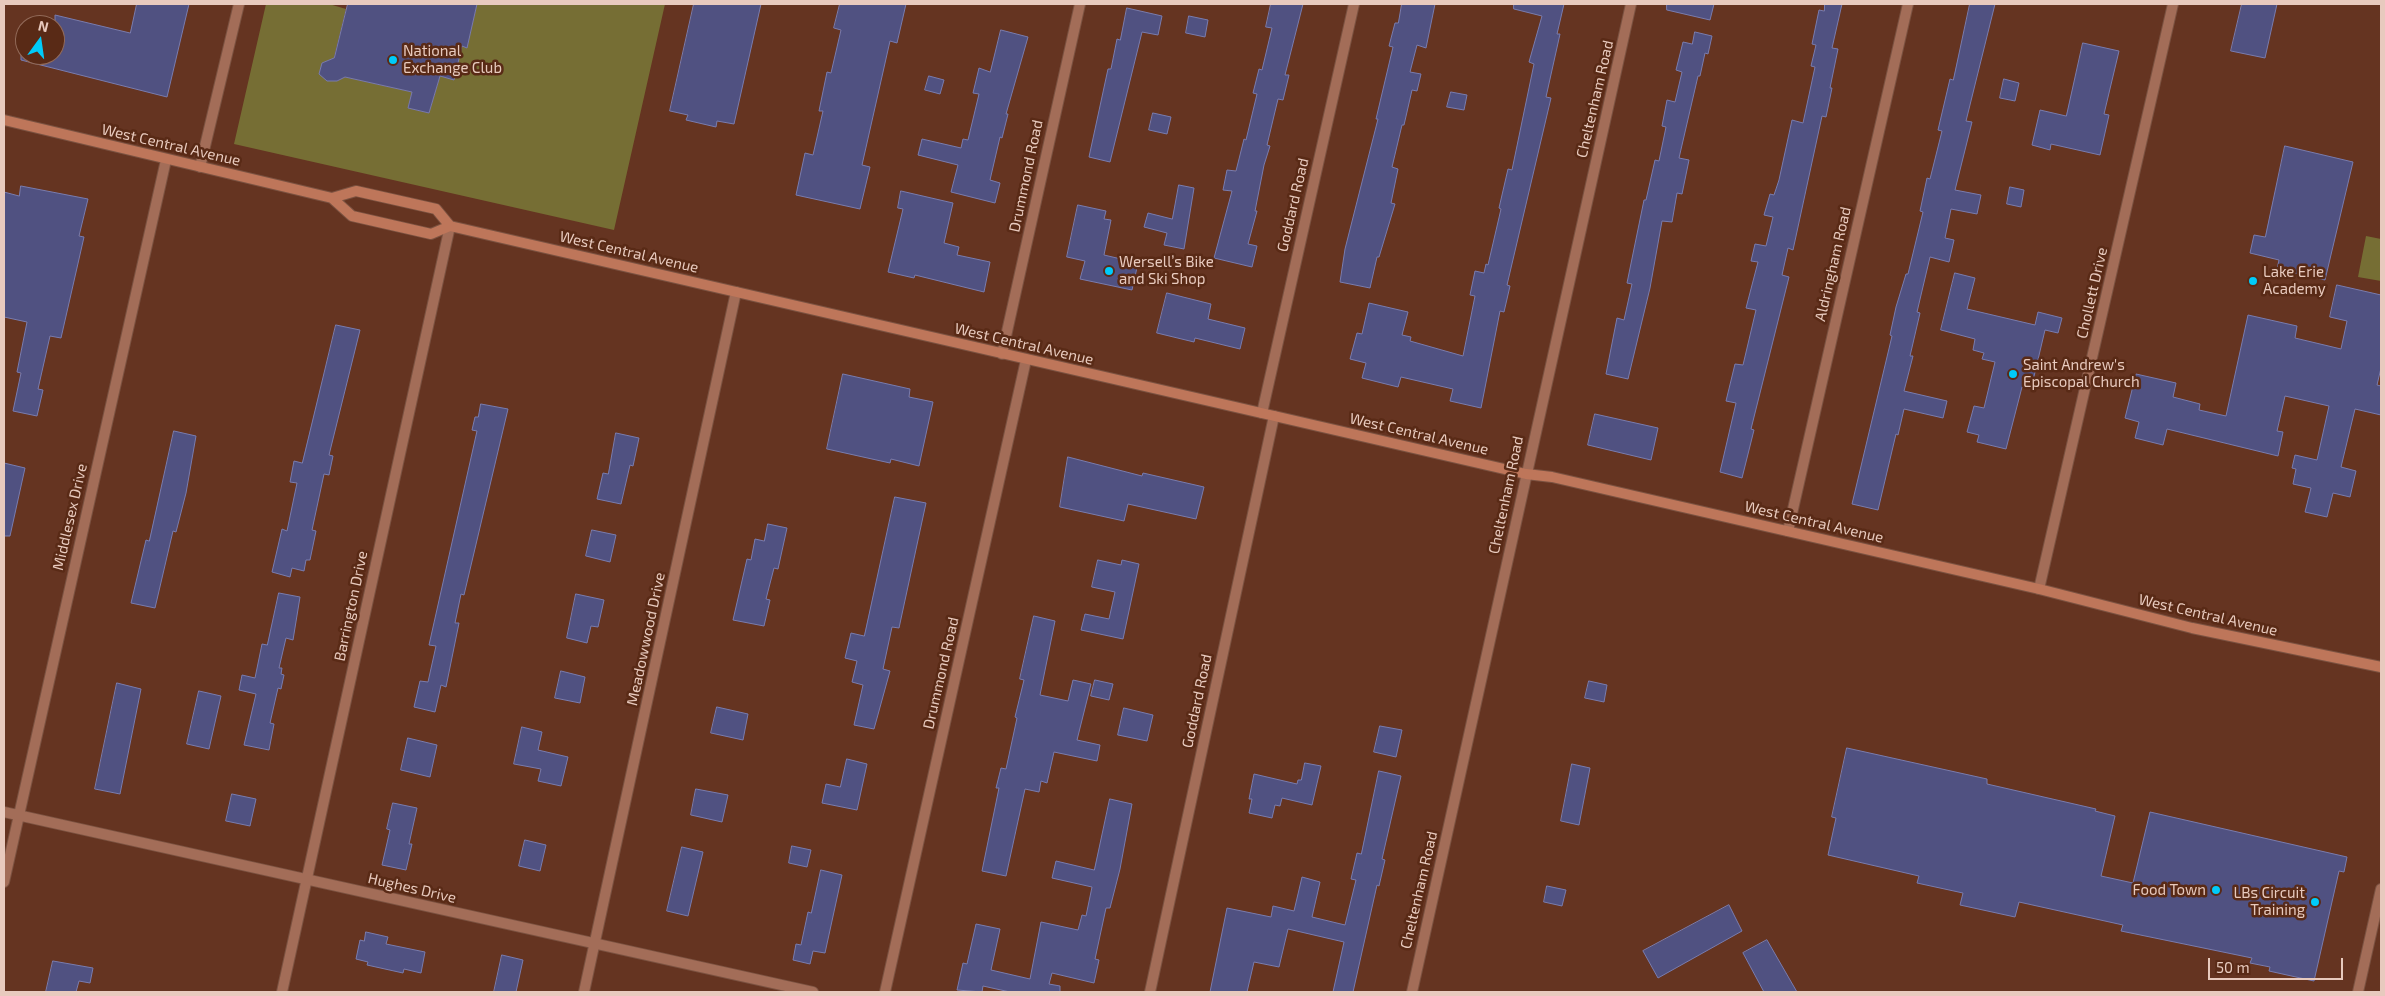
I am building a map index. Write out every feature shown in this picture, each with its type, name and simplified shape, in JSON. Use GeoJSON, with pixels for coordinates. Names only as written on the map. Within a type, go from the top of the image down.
{"type":"FeatureCollection","features":[{"type":"Feature","properties":{"kind":"main road","name":"West Central Avenue"},"geometry":{"type":"LineString","coordinates":[[4,120],[332,198],[352,216],[431,234],[450,226],[1526,474],[1552,477],[1788,531],[2039,589],[2192,628],[2381,667]]}},
{"type":"Feature","properties":{"kind":"main road","name":"West Central Avenue"},"geometry":{"type":"LineString","coordinates":[[332,198],[356,191],[436,209],[450,226]]}},
{"type":"Feature","properties":{"kind":"street"},"geometry":{"type":"LineString","coordinates":[[200,167],[239,4]]}},
{"type":"Feature","properties":{"kind":"street","name":"Drummond Road"},"geometry":{"type":"LineString","coordinates":[[1002,354],[1080,4]]}},
{"type":"Feature","properties":{"kind":"street","name":"Goddard Road"},"geometry":{"type":"LineString","coordinates":[[1262,413],[1354,4]]}},
{"type":"Feature","properties":{"kind":"street","name":"Cheltenham Road"},"geometry":{"type":"LineString","coordinates":[[1412,992],[1631,4]]}},
{"type":"Feature","properties":{"kind":"street","name":"Aldringham Road"},"geometry":{"type":"LineString","coordinates":[[1788,531],[1908,4]]}},
{"type":"Feature","properties":{"kind":"street","name":"Chollett Drive"},"geometry":{"type":"LineString","coordinates":[[2039,589],[2173,4]]}},
{"type":"Feature","properties":{"kind":"street","name":"Middlesex Drive"},"geometry":{"type":"LineString","coordinates":[[4,882],[166,160]]}},
{"type":"Feature","properties":{"kind":"street","name":"Barrington Drive"},"geometry":{"type":"LineString","coordinates":[[282,992],[450,226]]}},
{"type":"Feature","properties":{"kind":"street","name":"Meadowwood Drive"},"geometry":{"type":"LineString","coordinates":[[584,992],[736,292]]}},
{"type":"Feature","properties":{"kind":"street","name":"Drummond Road"},"geometry":{"type":"LineString","coordinates":[[885,992],[1026,360]]}},
{"type":"Feature","properties":{"kind":"street","name":"Goddard Road"},"geometry":{"type":"LineString","coordinates":[[1150,992],[1274,416]]}},
{"type":"Feature","properties":{"kind":"street","name":"Hughes Drive"},"geometry":{"type":"LineString","coordinates":[[4,812],[813,992]]}},
{"type":"Feature","properties":{"kind":"street"},"geometry":{"type":"LineString","coordinates":[[2358,992],[2381,889]]}},
{"type":"Feature","properties":{"kind":"shaded area"},"geometry":{"type":"Polygon","coordinates":[[[266,4],[329,4],[346,9],[334,58],[322,63],[327,81],[337,81],[345,77],[412,92],[408,108],[429,113],[440,76],[454,79],[462,46],[467,47],[477,4],[665,4],[614,230],[234,144],[266,4]]]}},
{"type":"Feature","properties":{"kind":"shaded area"},"geometry":{"type":"Polygon","coordinates":[[[2366,236],[2381,239],[2381,281],[2358,277],[2366,236]]]}},
{"type":"Feature","properties":{"kind":"building"},"geometry":{"type":"Polygon","coordinates":[[[137,4],[189,4],[167,97],[41,65],[65,65],[65,17],[130,33],[137,4]]]}},
{"type":"Feature","properties":{"kind":"building","name":"National Exchange Club"},"geometry":{"type":"Polygon","coordinates":[[[348,4],[477,4],[467,48],[462,46],[454,80],[440,76],[429,113],[408,108],[412,92],[345,77],[337,81],[327,81],[319,74],[322,63],[334,58],[348,4]]]}},
{"type":"Feature","properties":{"kind":"building"},"geometry":{"type":"Polygon","coordinates":[[[694,4],[761,4],[734,124],[717,121],[716,127],[686,120],[688,115],[670,111],[694,4]]]}},
{"type":"Feature","properties":{"kind":"building"},"geometry":{"type":"Polygon","coordinates":[[[840,4],[906,4],[897,43],[890,41],[862,165],[870,167],[860,209],[796,195],[805,153],[813,155],[823,111],[819,111],[827,72],[831,73],[841,30],[834,28],[840,4]]]}},
{"type":"Feature","properties":{"kind":"building"},"geometry":{"type":"Polygon","coordinates":[[[1271,4],[1303,4],[1285,75],[1289,75],[1283,100],[1278,99],[1267,145],[1270,146],[1264,165],[1255,211],[1257,211],[1248,244],[1257,246],[1252,267],[1214,258],[1232,191],[1223,190],[1227,170],[1236,171],[1244,139],[1246,140],[1257,94],[1253,93],[1259,69],[1262,70],[1272,28],[1266,27],[1271,4]]]}},
{"type":"Feature","properties":{"kind":"building"},"geometry":{"type":"Polygon","coordinates":[[[1402,4],[1435,4],[1426,48],[1417,45],[1410,72],[1421,74],[1417,91],[1412,90],[1404,125],[1402,125],[1392,167],[1398,169],[1391,203],[1395,204],[1379,257],[1377,257],[1370,288],[1340,282],[1345,249],[1378,119],[1376,119],[1393,47],[1389,46],[1395,23],[1398,23],[1402,4]]]}},
{"type":"Feature","properties":{"kind":"building"},"geometry":{"type":"Polygon","coordinates":[[[1514,4],[1564,4],[1557,34],[1560,34],[1546,97],[1551,98],[1507,285],[1510,286],[1504,312],[1500,311],[1481,408],[1450,401],[1453,389],[1401,377],[1398,387],[1362,378],[1366,363],[1350,359],[1357,333],[1362,334],[1369,303],[1408,312],[1402,335],[1411,337],[1410,341],[1463,356],[1475,296],[1470,295],[1475,271],[1484,273],[1486,264],[1488,265],[1508,169],[1512,170],[1534,64],[1529,62],[1542,16],[1514,9],[1514,4]]]}},
{"type":"Feature","properties":{"kind":"building"},"geometry":{"type":"Polygon","coordinates":[[[1667,4],[1714,4],[1710,20],[1667,10],[1667,4]]]}},
{"type":"Feature","properties":{"kind":"building"},"geometry":{"type":"Polygon","coordinates":[[[1825,4],[1842,4],[1832,48],[1838,49],[1830,88],[1832,88],[1826,117],[1822,116],[1793,250],[1788,248],[1782,275],[1789,277],[1751,429],[1754,430],[1742,478],[1720,472],[1736,403],[1726,401],[1735,364],[1743,365],[1756,310],[1746,308],[1758,262],[1751,261],[1755,244],[1766,246],[1773,217],[1764,215],[1770,194],[1774,195],[1779,180],[1792,120],[1803,123],[1815,67],[1811,66],[1816,45],[1812,44],[1819,10],[1824,11],[1825,4]]]}},
{"type":"Feature","properties":{"kind":"building"},"geometry":{"type":"Polygon","coordinates":[[[1970,4],[1995,4],[1966,121],[1972,122],[1955,190],[1981,195],[1977,214],[1951,209],[1945,238],[1954,240],[1949,262],[1930,257],[1917,312],[1920,313],[1910,356],[1913,356],[1904,391],[1947,401],[1943,418],[1904,409],[1898,435],[1896,434],[1878,510],[1852,504],[1892,336],[1890,335],[1896,307],[1906,274],[1908,274],[1923,212],[1920,211],[1927,178],[1930,179],[1942,131],[1938,130],[1950,79],[1953,80],[1970,4]]]}},
{"type":"Feature","properties":{"kind":"building"},"geometry":{"type":"Polygon","coordinates":[[[2242,4],[2277,4],[2265,58],[2231,51],[2242,4]]]}},
{"type":"Feature","properties":{"kind":"building"},"geometry":{"type":"Polygon","coordinates":[[[1127,8],[1162,16],[1158,35],[1142,32],[1110,162],[1089,157],[1108,69],[1111,69],[1117,39],[1120,40],[1127,8]]]}},
{"type":"Feature","properties":{"kind":"building"},"geometry":{"type":"Polygon","coordinates":[[[1189,16],[1208,20],[1205,37],[1186,33],[1189,16]]]}},
{"type":"Feature","properties":{"kind":"building"},"geometry":{"type":"Polygon","coordinates":[[[1001,30],[1028,37],[990,180],[1000,183],[995,203],[951,192],[958,165],[918,155],[922,139],[961,148],[963,139],[968,140],[979,94],[973,93],[979,68],[990,72],[1001,30]]]}},
{"type":"Feature","properties":{"kind":"building"},"geometry":{"type":"Polygon","coordinates":[[[1695,32],[1712,36],[1708,54],[1705,53],[1700,76],[1698,76],[1679,158],[1689,160],[1682,194],[1677,193],[1672,222],[1662,221],[1650,288],[1628,379],[1606,374],[1617,318],[1624,320],[1632,284],[1627,283],[1644,200],[1646,200],[1655,160],[1659,161],[1666,127],[1662,126],[1667,100],[1675,102],[1682,72],[1676,70],[1683,42],[1692,44],[1695,32]]]}},
{"type":"Feature","properties":{"kind":"building"},"geometry":{"type":"Polygon","coordinates":[[[2083,43],[2119,51],[2104,114],[2109,115],[2100,155],[2051,144],[2050,150],[2032,145],[2040,110],[2066,116],[2083,43]]]}},
{"type":"Feature","properties":{"kind":"building"},"geometry":{"type":"Polygon","coordinates":[[[929,76],[944,80],[940,94],[925,90],[929,76]]]}},
{"type":"Feature","properties":{"kind":"building"},"geometry":{"type":"Polygon","coordinates":[[[2004,79],[2019,83],[2015,101],[2000,98],[2004,79]]]}},
{"type":"Feature","properties":{"kind":"building"},"geometry":{"type":"Polygon","coordinates":[[[1451,92],[1467,95],[1464,110],[1447,107],[1451,92]]]}},
{"type":"Feature","properties":{"kind":"building"},"geometry":{"type":"Polygon","coordinates":[[[1153,113],[1171,117],[1167,134],[1149,130],[1153,113]]]}},
{"type":"Feature","properties":{"kind":"building"},"geometry":{"type":"Polygon","coordinates":[[[2285,146],[2353,162],[2325,280],[2277,269],[2279,260],[2250,253],[2254,235],[2265,237],[2285,146]]]}},
{"type":"Feature","properties":{"kind":"building"},"geometry":{"type":"Polygon","coordinates":[[[1179,185],[1194,188],[1184,249],[1164,245],[1167,233],[1144,227],[1148,213],[1172,219],[1179,185]]]}},
{"type":"Feature","properties":{"kind":"building"},"geometry":{"type":"Polygon","coordinates":[[[21,186],[88,199],[79,236],[84,237],[61,338],[50,336],[38,389],[43,390],[37,416],[13,411],[21,373],[17,372],[27,322],[4,317],[4,192],[19,196],[21,186]]]}},
{"type":"Feature","properties":{"kind":"building"},"geometry":{"type":"Polygon","coordinates":[[[2010,187],[2024,190],[2021,207],[2007,204],[2010,187]]]}},
{"type":"Feature","properties":{"kind":"building"},"geometry":{"type":"Polygon","coordinates":[[[901,191],[953,203],[944,243],[959,247],[957,255],[990,262],[984,292],[915,275],[914,278],[888,272],[903,209],[898,208],[901,191]]]}},
{"type":"Feature","properties":{"kind":"building"},"geometry":{"type":"Polygon","coordinates":[[[1078,205],[1106,211],[1104,219],[1111,220],[1104,255],[1138,263],[1132,290],[1080,279],[1085,261],[1067,257],[1078,205]]]}},
{"type":"Feature","properties":{"kind":"building","name":"Saint Andrew's Episcopal Church"},"geometry":{"type":"Polygon","coordinates":[[[1955,273],[1975,278],[1967,309],[2035,325],[2038,312],[2062,318],[2058,333],[2045,330],[2031,389],[2022,387],[2006,449],[1977,442],[1979,435],[1967,432],[1974,406],[1984,408],[1995,362],[1982,359],[1984,353],[1973,350],[1975,339],[1941,330],[1955,273]]]}},
{"type":"Feature","properties":{"kind":"building"},"geometry":{"type":"Polygon","coordinates":[[[2337,285],[2381,295],[2381,368],[2377,385],[2381,386],[2381,415],[2355,409],[2341,467],[2356,471],[2350,497],[2333,493],[2327,517],[2305,512],[2311,488],[2293,484],[2296,469],[2292,468],[2295,455],[2317,460],[2329,406],[2285,396],[2277,431],[2283,432],[2278,456],[2167,429],[2163,445],[2135,438],[2139,422],[2125,418],[2136,374],[2176,383],[2173,397],[2200,404],[2199,410],[2226,416],[2248,315],[2297,326],[2295,338],[2341,349],[2347,321],[2330,317],[2337,285]]]}},
{"type":"Feature","properties":{"kind":"building"},"geometry":{"type":"Polygon","coordinates":[[[1167,293],[1211,304],[1208,319],[1245,328],[1240,349],[1195,338],[1194,342],[1157,333],[1167,293]]]}},
{"type":"Feature","properties":{"kind":"building"},"geometry":{"type":"Polygon","coordinates":[[[336,325],[360,330],[329,455],[333,456],[329,475],[324,474],[312,530],[316,531],[310,560],[306,560],[304,571],[292,568],[290,577],[272,572],[282,529],[287,531],[297,483],[290,482],[294,461],[302,463],[336,325]]]}},
{"type":"Feature","properties":{"kind":"building"},"geometry":{"type":"Polygon","coordinates":[[[843,374],[910,389],[909,397],[933,402],[919,466],[891,459],[890,463],[827,449],[843,374]]]}},
{"type":"Feature","properties":{"kind":"building"},"geometry":{"type":"Polygon","coordinates":[[[481,404],[508,409],[464,595],[461,594],[455,623],[459,623],[446,687],[441,685],[435,712],[414,707],[420,681],[428,682],[436,646],[429,645],[477,431],[472,430],[481,404]]]}},
{"type":"Feature","properties":{"kind":"building"},"geometry":{"type":"Polygon","coordinates":[[[1595,414],[1658,428],[1651,460],[1588,445],[1595,414]]]}},
{"type":"Feature","properties":{"kind":"building"},"geometry":{"type":"Polygon","coordinates":[[[174,431],[196,436],[186,493],[176,532],[173,531],[155,608],[131,603],[146,540],[149,541],[174,431]]]}},
{"type":"Feature","properties":{"kind":"building"},"geometry":{"type":"Polygon","coordinates":[[[616,433],[639,438],[633,466],[630,465],[621,504],[597,499],[603,473],[608,474],[616,433]]]}},
{"type":"Feature","properties":{"kind":"building"},"geometry":{"type":"Polygon","coordinates":[[[1068,457],[1142,476],[1143,473],[1204,487],[1196,519],[1128,504],[1124,521],[1060,507],[1068,457]]]}},
{"type":"Feature","properties":{"kind":"building"},"geometry":{"type":"Polygon","coordinates":[[[4,463],[25,468],[10,536],[4,536],[4,463]]]}},
{"type":"Feature","properties":{"kind":"building"},"geometry":{"type":"Polygon","coordinates":[[[895,497],[926,503],[899,628],[892,627],[883,669],[890,671],[874,729],[854,725],[863,685],[852,682],[857,661],[845,658],[851,633],[864,636],[895,497]]]}},
{"type":"Feature","properties":{"kind":"building"},"geometry":{"type":"Polygon","coordinates":[[[768,524],[787,528],[778,569],[774,568],[766,599],[770,600],[764,626],[733,620],[747,559],[751,560],[755,539],[764,541],[768,524]]]}},
{"type":"Feature","properties":{"kind":"building"},"geometry":{"type":"Polygon","coordinates":[[[592,530],[616,535],[610,562],[586,556],[592,530]]]}},
{"type":"Feature","properties":{"kind":"building"},"geometry":{"type":"Polygon","coordinates":[[[1098,560],[1121,565],[1122,560],[1139,564],[1123,639],[1081,630],[1085,614],[1109,619],[1115,592],[1092,587],[1098,560]]]}},
{"type":"Feature","properties":{"kind":"building"},"geometry":{"type":"Polygon","coordinates":[[[279,593],[300,597],[293,640],[286,638],[279,668],[282,668],[281,674],[284,675],[281,689],[278,688],[270,723],[274,724],[269,750],[244,745],[256,694],[239,690],[242,675],[255,678],[262,644],[267,645],[279,593]]]}},
{"type":"Feature","properties":{"kind":"building"},"geometry":{"type":"Polygon","coordinates":[[[576,594],[604,600],[598,627],[591,626],[587,643],[567,638],[576,594]]]}},
{"type":"Feature","properties":{"kind":"building"},"geometry":{"type":"Polygon","coordinates":[[[1034,616],[1055,621],[1040,695],[1068,701],[1073,680],[1091,684],[1077,740],[1100,745],[1097,761],[1054,752],[1047,783],[1041,781],[1039,792],[1025,789],[1006,876],[982,871],[999,788],[996,788],[1001,768],[1006,769],[1017,718],[1015,717],[1024,680],[1020,679],[1034,616]]]}},
{"type":"Feature","properties":{"kind":"building"},"geometry":{"type":"Polygon","coordinates":[[[561,671],[585,677],[580,703],[555,698],[561,671]]]}},
{"type":"Feature","properties":{"kind":"building"},"geometry":{"type":"Polygon","coordinates":[[[1095,680],[1113,684],[1109,700],[1091,696],[1095,680]]]}},
{"type":"Feature","properties":{"kind":"building"},"geometry":{"type":"Polygon","coordinates":[[[1589,681],[1607,685],[1604,702],[1585,698],[1589,681]]]}},
{"type":"Feature","properties":{"kind":"building"},"geometry":{"type":"Polygon","coordinates":[[[117,683],[141,689],[120,794],[95,789],[117,683]]]}},
{"type":"Feature","properties":{"kind":"building"},"geometry":{"type":"Polygon","coordinates":[[[199,691],[221,696],[209,749],[187,744],[199,691]]]}},
{"type":"Feature","properties":{"kind":"building"},"geometry":{"type":"Polygon","coordinates":[[[717,707],[748,714],[743,740],[711,733],[717,707]]]}},
{"type":"Feature","properties":{"kind":"building"},"geometry":{"type":"Polygon","coordinates":[[[1124,708],[1153,715],[1147,741],[1118,735],[1124,708]]]}},
{"type":"Feature","properties":{"kind":"building"},"geometry":{"type":"Polygon","coordinates":[[[1380,726],[1402,730],[1396,757],[1374,752],[1380,726]]]}},
{"type":"Feature","properties":{"kind":"building"},"geometry":{"type":"Polygon","coordinates":[[[522,727],[542,732],[538,750],[568,757],[561,786],[538,781],[541,769],[514,764],[522,727]]]}},
{"type":"Feature","properties":{"kind":"building"},"geometry":{"type":"Polygon","coordinates":[[[408,738],[437,745],[430,777],[401,770],[408,738]]]}},
{"type":"Feature","properties":{"kind":"building"},"geometry":{"type":"Polygon","coordinates":[[[1847,748],[1987,779],[1987,784],[2096,809],[2095,811],[2115,816],[2101,876],[2133,883],[2150,812],[2347,857],[2344,872],[2339,871],[2314,981],[2269,971],[2270,967],[2250,963],[2252,958],[2121,931],[2123,925],[2019,902],[2015,917],[1960,905],[1963,893],[1917,883],[1919,876],[1828,855],[1836,818],[1832,817],[1847,748]]]}},
{"type":"Feature","properties":{"kind":"building"},"geometry":{"type":"Polygon","coordinates":[[[847,759],[867,764],[857,810],[822,803],[826,784],[840,787],[847,759]]]}},
{"type":"Feature","properties":{"kind":"building"},"geometry":{"type":"Polygon","coordinates":[[[1305,763],[1321,766],[1312,805],[1282,798],[1280,806],[1275,805],[1272,818],[1249,813],[1252,799],[1249,799],[1254,774],[1297,784],[1298,780],[1301,780],[1305,763]]]}},
{"type":"Feature","properties":{"kind":"building"},"geometry":{"type":"Polygon","coordinates":[[[1572,764],[1590,768],[1579,825],[1561,821],[1572,764]]]}},
{"type":"Feature","properties":{"kind":"building"},"geometry":{"type":"Polygon","coordinates":[[[1379,771],[1401,776],[1382,859],[1385,860],[1379,886],[1377,885],[1353,992],[1333,992],[1344,942],[1288,929],[1279,967],[1254,962],[1247,992],[1210,992],[1227,908],[1271,917],[1273,906],[1294,911],[1302,877],[1320,882],[1312,917],[1345,925],[1356,880],[1351,879],[1357,853],[1361,854],[1379,771]]]}},
{"type":"Feature","properties":{"kind":"building"},"geometry":{"type":"Polygon","coordinates":[[[696,789],[728,795],[722,822],[691,815],[696,789]]]}},
{"type":"Feature","properties":{"kind":"building"},"geometry":{"type":"Polygon","coordinates":[[[232,794],[256,799],[250,826],[226,821],[232,794]]]}},
{"type":"Feature","properties":{"kind":"building"},"geometry":{"type":"Polygon","coordinates":[[[1110,799],[1132,804],[1120,869],[1110,908],[1106,908],[1095,959],[1099,960],[1094,983],[1052,973],[1049,984],[1060,986],[1060,992],[1010,992],[983,986],[982,992],[957,990],[963,963],[967,964],[976,924],[1000,929],[991,970],[1030,979],[1041,922],[1078,930],[1082,915],[1086,916],[1092,887],[1052,878],[1056,861],[1094,870],[1110,799]]]}},
{"type":"Feature","properties":{"kind":"building"},"geometry":{"type":"Polygon","coordinates":[[[393,803],[417,808],[409,844],[412,844],[406,870],[382,865],[390,830],[387,829],[393,803]]]}},
{"type":"Feature","properties":{"kind":"building"},"geometry":{"type":"Polygon","coordinates":[[[525,840],[546,845],[540,871],[519,866],[525,840]]]}},
{"type":"Feature","properties":{"kind":"building"},"geometry":{"type":"Polygon","coordinates":[[[792,846],[811,850],[807,867],[789,863],[792,846]]]}},
{"type":"Feature","properties":{"kind":"building"},"geometry":{"type":"Polygon","coordinates":[[[682,847],[703,852],[688,916],[667,911],[682,847]]]}},
{"type":"Feature","properties":{"kind":"building"},"geometry":{"type":"Polygon","coordinates":[[[821,870],[842,875],[825,953],[813,951],[810,964],[793,960],[796,944],[801,945],[808,912],[811,913],[821,870]]]}},
{"type":"Feature","properties":{"kind":"building"},"geometry":{"type":"Polygon","coordinates":[[[1547,886],[1566,890],[1562,906],[1544,902],[1547,886]]]}},
{"type":"Feature","properties":{"kind":"building"},"geometry":{"type":"Polygon","coordinates":[[[1729,905],[1742,931],[1658,978],[1643,951],[1729,905]]]}},
{"type":"Feature","properties":{"kind":"building"},"geometry":{"type":"Polygon","coordinates":[[[366,932],[388,937],[386,944],[425,952],[421,973],[404,969],[403,973],[367,965],[368,962],[356,959],[360,940],[364,941],[366,932]]]}},
{"type":"Feature","properties":{"kind":"building"},"geometry":{"type":"Polygon","coordinates":[[[1767,940],[1797,992],[1764,992],[1743,953],[1767,940]]]}},
{"type":"Feature","properties":{"kind":"building"},"geometry":{"type":"Polygon","coordinates":[[[502,955],[523,960],[516,992],[494,992],[502,955]]]}},
{"type":"Feature","properties":{"kind":"building"},"geometry":{"type":"Polygon","coordinates":[[[53,961],[93,968],[90,983],[79,981],[76,992],[46,992],[53,961]]]}},
{"type":"Feature","properties":{"kind":"place","name":"National Exchange Club"},"geometry":{"type":"Point","coordinates":[393,60]}},
{"type":"Feature","properties":{"kind":"place","name":"Wersell’s Bike and Ski Shop"},"geometry":{"type":"Point","coordinates":[1109,271]}},
{"type":"Feature","properties":{"kind":"place","name":"Lake Erie Academy"},"geometry":{"type":"Point","coordinates":[2253,281]}},
{"type":"Feature","properties":{"kind":"place","name":"Saint Andrew's Episcopal Church"},"geometry":{"type":"Point","coordinates":[2013,374]}},
{"type":"Feature","properties":{"kind":"place","name":"Food Town"},"geometry":{"type":"Point","coordinates":[2216,890]}},
{"type":"Feature","properties":{"kind":"place","name":"LBs Circuit Training"},"geometry":{"type":"Point","coordinates":[2315,902]}}]}
